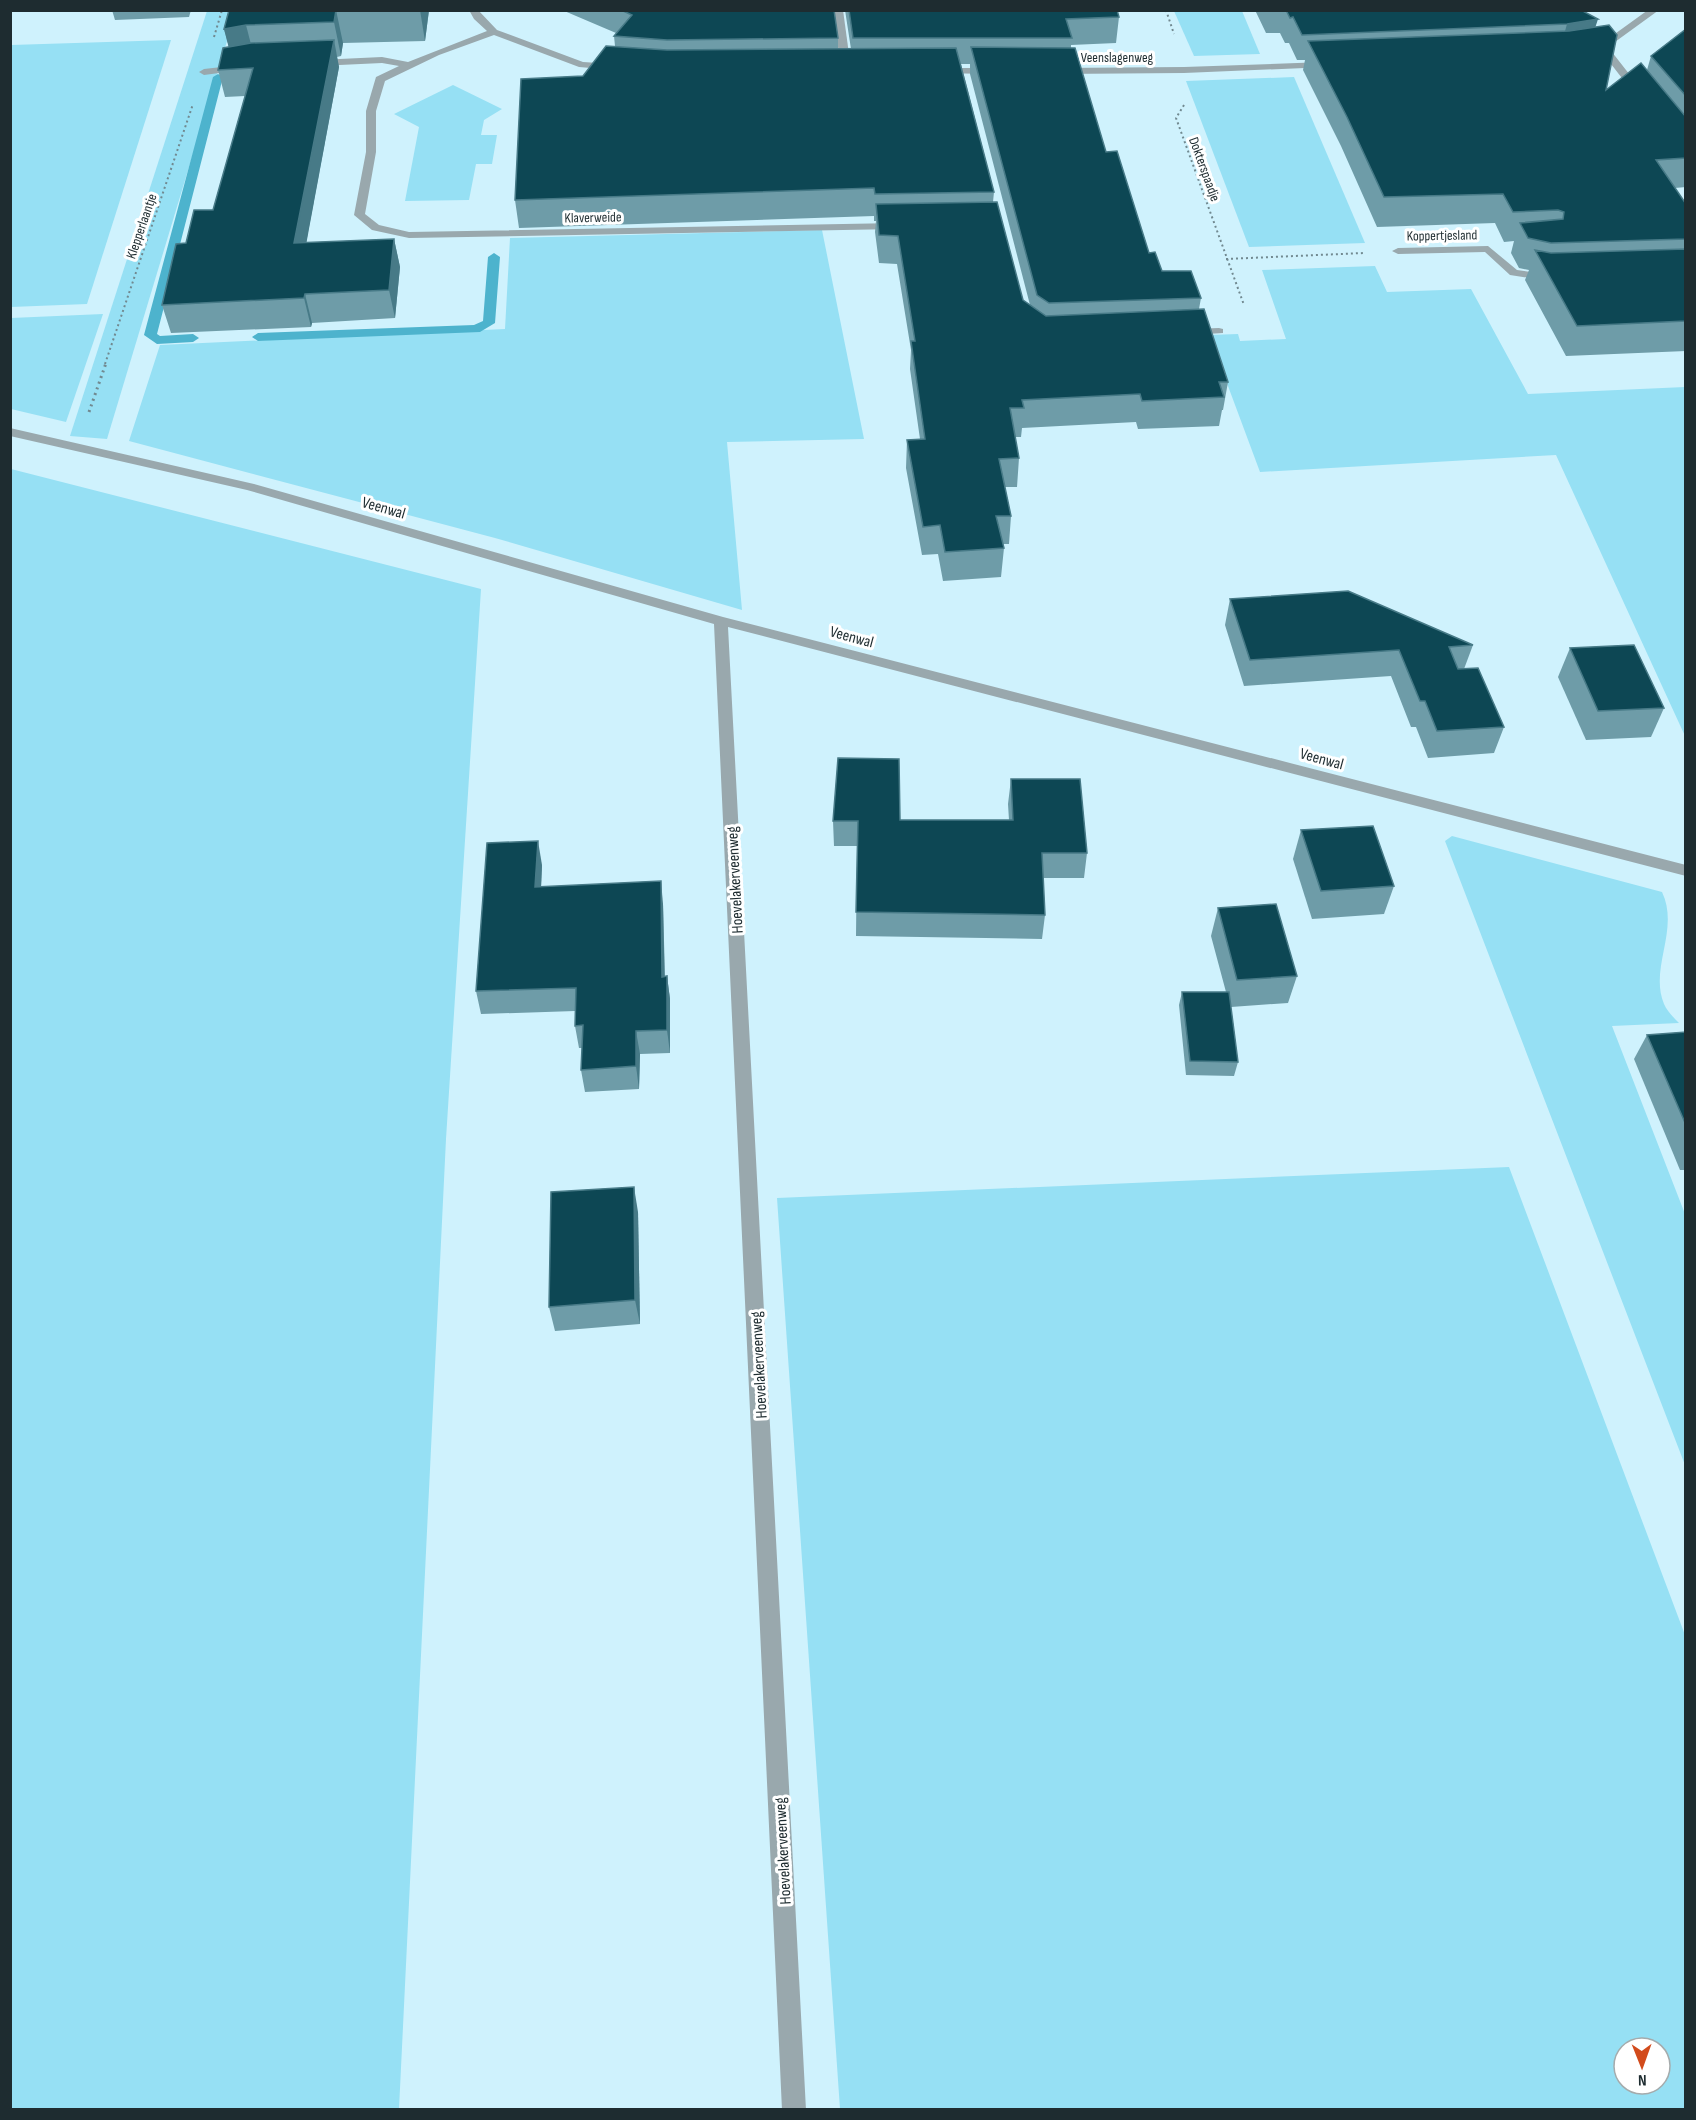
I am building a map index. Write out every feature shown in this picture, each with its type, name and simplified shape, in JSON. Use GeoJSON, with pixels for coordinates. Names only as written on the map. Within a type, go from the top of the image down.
{"type":"FeatureCollection","features":[{"type":"Feature","properties":{"kind":"street"},"geometry":{"type":"LineString","coordinates":[[473,10],[477,17],[494,32],[582,64],[626,68]]}},
{"type":"Feature","properties":{"kind":"street"},"geometry":{"type":"LineString","coordinates":[[838,10],[846,69]]}},
{"type":"Feature","properties":{"kind":"street"},"geometry":{"type":"LineString","coordinates":[[1648,103],[1597,49],[1655,10]]}},
{"type":"Feature","properties":{"kind":"street","name":"Klaverweide"},"geometry":{"type":"LineString","coordinates":[[494,32],[406,65],[380,79],[374,92],[371,111],[371,152],[359,215],[367,224],[382,230],[409,235],[905,226]]}},
{"type":"Feature","properties":{"kind":"street","name":"Klaverweide"},"geometry":{"type":"LineString","coordinates":[[303,63],[382,60],[406,65]]}},
{"type":"Feature","properties":{"kind":"street","name":"Veenslagenweg"},"geometry":{"type":"LineString","coordinates":[[1045,71],[1184,70],[1337,64]]}},
{"type":"Feature","properties":{"kind":"street"},"geometry":{"type":"LineString","coordinates":[[204,72],[248,68]]}},
{"type":"Feature","properties":{"kind":"street"},"geometry":{"type":"LineString","coordinates":[[834,69],[858,69]]}},
{"type":"Feature","properties":{"kind":"street"},"geometry":{"type":"LineString","coordinates":[[927,71],[963,77],[998,71]]}},
{"type":"Feature","properties":{"kind":"street","name":"Koppertjesland"},"geometry":{"type":"LineString","coordinates":[[1398,251],[1508,248]]}},
{"type":"Feature","properties":{"kind":"street","name":"Koppertjesland"},"geometry":{"type":"LineString","coordinates":[[1488,249],[1514,273],[1541,278],[1560,278]]}},
{"type":"Feature","properties":{"kind":"street"},"geometry":{"type":"LineString","coordinates":[[1184,332],[1219,331]]}},
{"type":"Feature","properties":{"kind":"street","name":"Veenwal"},"geometry":{"type":"LineString","coordinates":[[10,432],[250,487],[721,621],[1686,871]]}},
{"type":"Feature","properties":{"kind":"street","name":"Hoevelakerveenweg"},"geometry":{"type":"LineString","coordinates":[[721,621],[794,2109]]}},
{"type":"Feature","properties":{"kind":"path","name":"Klepperlaantje"},"geometry":{"type":"LineString","coordinates":[[77,447],[204,72],[222,10]]}},
{"type":"Feature","properties":{"kind":"path"},"geometry":{"type":"LineString","coordinates":[[1166,10],[1176,38]]}},
{"type":"Feature","properties":{"kind":"path","name":"Dokterspaadje"},"geometry":{"type":"LineString","coordinates":[[1188,100],[1176,118],[1226,259],[1254,329],[1219,331]]}},
{"type":"Feature","properties":{"kind":"path"},"geometry":{"type":"LineString","coordinates":[[1226,259],[1398,251]]}},
{"type":"Feature","properties":{"kind":"shaded area"},"geometry":{"type":"Polygon","coordinates":[[[207,11],[236,11],[107,439],[70,436],[207,11]]]}},
{"type":"Feature","properties":{"kind":"shaded area"},"geometry":{"type":"Polygon","coordinates":[[[1174,11],[1242,11],[1260,54],[1194,56],[1174,11]]]}},
{"type":"Feature","properties":{"kind":"shaded area"},"geometry":{"type":"Polygon","coordinates":[[[171,40],[87,304],[11,307],[11,45],[171,40]]]}},
{"type":"Feature","properties":{"kind":"shaded area"},"geometry":{"type":"Polygon","coordinates":[[[1294,77],[1365,243],[1249,247],[1186,81],[1294,77]]]}},
{"type":"Feature","properties":{"kind":"shaded area"},"geometry":{"type":"Polygon","coordinates":[[[453,85],[502,109],[484,120],[481,135],[497,135],[492,164],[476,164],[469,200],[405,201],[419,127],[394,114],[453,85]]]}},
{"type":"Feature","properties":{"kind":"shaded area"},"geometry":{"type":"Polygon","coordinates":[[[822,230],[864,439],[727,442],[742,610],[495,538],[129,441],[160,345],[505,329],[510,238],[822,230]]]}},
{"type":"Feature","properties":{"kind":"shaded area"},"geometry":{"type":"Polygon","coordinates":[[[1375,266],[1387,292],[1471,289],[1528,394],[1685,387],[1685,736],[1556,455],[1260,472],[1209,335],[1238,334],[1240,341],[1286,339],[1262,270],[1375,266]]]}},
{"type":"Feature","properties":{"kind":"shaded area"},"geometry":{"type":"Polygon","coordinates":[[[103,314],[66,422],[11,409],[11,318],[103,314]]]}},
{"type":"Feature","properties":{"kind":"shaded area"},"geometry":{"type":"Polygon","coordinates":[[[11,469],[481,589],[446,1139],[399,2109],[11,2109],[11,469]]]}},
{"type":"Feature","properties":{"kind":"shaded area"},"geometry":{"type":"Polygon","coordinates":[[[1452,836],[1662,892],[1667,906],[1668,920],[1660,990],[1665,1007],[1679,1023],[1612,1026],[1685,1214],[1685,1465],[1445,841],[1452,836]]]}},
{"type":"Feature","properties":{"kind":"shaded area"},"geometry":{"type":"Polygon","coordinates":[[[1509,1167],[1685,1635],[1685,2109],[840,2109],[777,1198],[1509,1167]]]}},
{"type":"Feature","properties":{"kind":"building"},"geometry":{"type":"Polygon","coordinates":[[[229,10],[336,10],[334,22],[246,25],[224,29],[229,10]]]}},
{"type":"Feature","properties":{"kind":"building"},"geometry":{"type":"Polygon","coordinates":[[[621,10],[834,10],[838,38],[667,40],[614,36],[632,15],[621,10]]]}},
{"type":"Feature","properties":{"kind":"building"},"geometry":{"type":"Polygon","coordinates":[[[849,10],[1117,10],[1119,17],[1066,19],[1072,38],[853,38],[849,10]]]}},
{"type":"Feature","properties":{"kind":"building"},"geometry":{"type":"Polygon","coordinates":[[[1286,10],[1581,10],[1598,19],[1567,24],[1302,35],[1293,17],[1290,18],[1286,10]]]}},
{"type":"Feature","properties":{"kind":"building"},"geometry":{"type":"Polygon","coordinates":[[[1609,25],[1617,35],[1606,90],[1641,63],[1686,117],[1686,158],[1656,160],[1686,204],[1686,239],[1551,243],[1528,238],[1520,223],[1563,219],[1564,212],[1558,210],[1513,212],[1503,194],[1384,197],[1308,41],[1569,31],[1609,25]]]}},
{"type":"Feature","properties":{"kind":"building"},"geometry":{"type":"Polygon","coordinates":[[[1686,29],[1686,96],[1651,56],[1686,29]]]}},
{"type":"Feature","properties":{"kind":"building"},"geometry":{"type":"Polygon","coordinates":[[[334,40],[294,243],[394,239],[389,290],[305,294],[304,298],[162,305],[176,244],[186,243],[194,210],[213,210],[253,68],[218,70],[223,48],[251,43],[334,40]]]}},
{"type":"Feature","properties":{"kind":"building"},"geometry":{"type":"Polygon","coordinates":[[[606,46],[667,50],[956,48],[994,192],[875,194],[874,188],[515,200],[521,79],[583,76],[606,46]]]}},
{"type":"Feature","properties":{"kind":"building"},"geometry":{"type":"Polygon","coordinates":[[[971,47],[1075,48],[1106,152],[1117,151],[1149,253],[1155,252],[1162,271],[1191,271],[1201,298],[1049,303],[1037,295],[971,47]]]}},
{"type":"Feature","properties":{"kind":"building"},"geometry":{"type":"Polygon","coordinates":[[[997,202],[1023,300],[1046,316],[1204,309],[1228,382],[1219,382],[1224,397],[1142,401],[1140,394],[1022,400],[1024,408],[1010,408],[1019,458],[999,459],[1011,516],[996,516],[1004,548],[945,552],[940,525],[923,527],[907,440],[925,439],[911,341],[915,341],[898,236],[879,235],[876,204],[997,202]]]}},
{"type":"Feature","properties":{"kind":"building"},"geometry":{"type":"Polygon","coordinates":[[[1686,249],[1686,321],[1577,326],[1535,250],[1551,253],[1686,249]]]}},
{"type":"Feature","properties":{"kind":"building"},"geometry":{"type":"Polygon","coordinates":[[[1348,591],[1473,645],[1449,647],[1458,669],[1478,668],[1504,727],[1437,731],[1425,701],[1420,701],[1399,650],[1250,660],[1230,599],[1348,591]]]}},
{"type":"Feature","properties":{"kind":"building"},"geometry":{"type":"Polygon","coordinates":[[[1634,645],[1664,708],[1598,711],[1570,648],[1634,645]]]}},
{"type":"Feature","properties":{"kind":"building"},"geometry":{"type":"Polygon","coordinates":[[[838,758],[899,759],[900,820],[1013,820],[1011,779],[1080,779],[1087,853],[1042,853],[1045,915],[856,912],[858,821],[833,821],[838,758]]]}},
{"type":"Feature","properties":{"kind":"building"},"geometry":{"type":"Polygon","coordinates":[[[1373,826],[1394,886],[1321,891],[1301,830],[1373,826]]]}},
{"type":"Feature","properties":{"kind":"building"},"geometry":{"type":"Polygon","coordinates":[[[538,841],[535,887],[661,881],[662,977],[667,976],[667,1030],[636,1031],[636,1066],[581,1070],[583,1025],[575,1026],[576,988],[476,991],[487,843],[538,841]]]}},
{"type":"Feature","properties":{"kind":"building"},"geometry":{"type":"Polygon","coordinates":[[[1276,904],[1297,976],[1237,980],[1218,908],[1276,904]]]}},
{"type":"Feature","properties":{"kind":"building"},"geometry":{"type":"Polygon","coordinates":[[[1182,992],[1229,992],[1238,1062],[1190,1061],[1182,992]]]}},
{"type":"Feature","properties":{"kind":"building"},"geometry":{"type":"Polygon","coordinates":[[[1686,1032],[1686,1125],[1647,1035],[1686,1032]]]}},
{"type":"Feature","properties":{"kind":"building"},"geometry":{"type":"Polygon","coordinates":[[[634,1187],[635,1300],[549,1307],[551,1192],[634,1187]]]}},
{"type":"Feature","properties":{"kind":"waterway"},"geometry":{"type":"LineString","coordinates":[[193,338],[157,340],[150,335],[218,77]]}},
{"type":"Feature","properties":{"kind":"waterway"},"geometry":{"type":"LineString","coordinates":[[258,337],[476,329],[489,323],[494,257]]}}]}
